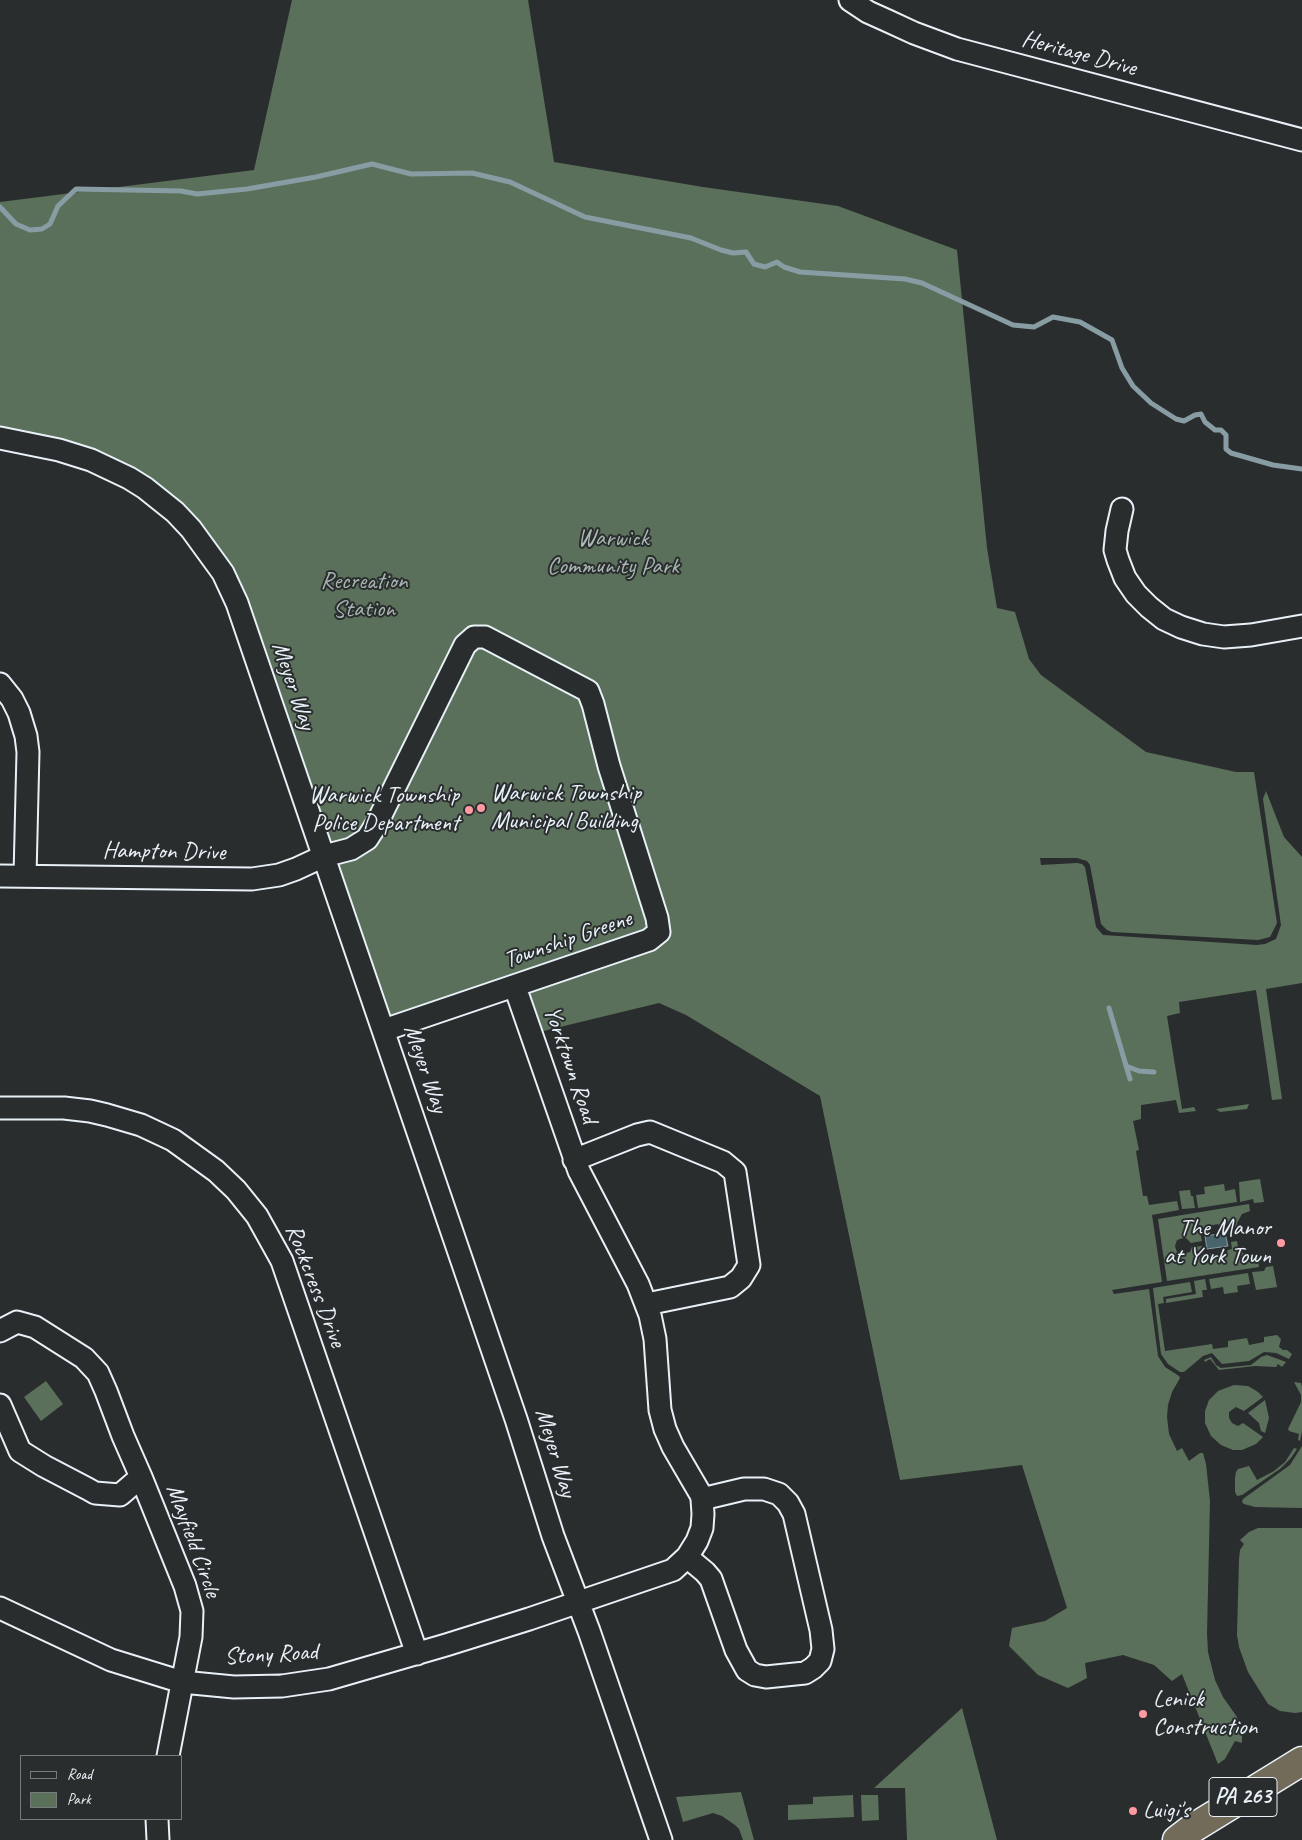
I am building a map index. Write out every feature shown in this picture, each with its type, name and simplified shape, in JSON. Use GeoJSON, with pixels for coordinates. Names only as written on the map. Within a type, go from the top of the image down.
{"type":"FeatureCollection","features":[{"type":"Feature","properties":{"kind":"highway","name":"PA 263"},"geometry":{"type":"LineString","coordinates":[[1166,1840],[1184,1835],[1302,1761]]}},
{"type":"Feature","properties":{"kind":"street","name":"Heritage Drive"},"geometry":{"type":"LineString","coordinates":[[850,0],[872,6],[914,33],[957,49],[1302,140]]}},
{"type":"Feature","properties":{"kind":"street","name":"Meyer Way"},"geometry":{"type":"LineString","coordinates":[[0,438],[59,450],[107,467],[145,488],[175,512],[196,535],[223,573],[237,603],[516,1418],[553,1536],[661,1840]]}},
{"type":"Feature","properties":{"kind":"street"},"geometry":{"type":"LineString","coordinates":[[1122,509],[1115,550],[1118,560],[1125,578],[1136,594],[1164,619],[1203,634],[1224,636],[1251,635],[1302,626]]}},
{"type":"Feature","properties":{"kind":"street","name":"Township Greene"},"geometry":{"type":"LineString","coordinates":[[324,856],[351,849],[367,839],[466,644],[474,637],[485,637],[588,691],[609,766],[657,918],[659,932],[649,940],[384,1030]]}},
{"type":"Feature","properties":{"kind":"street"},"geometry":{"type":"LineString","coordinates":[[0,684],[12,699],[19,713],[28,744],[26,876]]}},
{"type":"Feature","properties":{"kind":"street","name":"Hampton Drive"},"geometry":{"type":"LineString","coordinates":[[0,876],[252,879],[279,875],[324,856]]}},
{"type":"Feature","properties":{"kind":"street","name":"Yorktown Road"},"geometry":{"type":"LineString","coordinates":[[515,987],[576,1165],[647,1304],[653,1327],[660,1410],[665,1429],[673,1448],[702,1500]]}},
{"type":"Feature","properties":{"kind":"street","name":"Rockcress Drive"},"geometry":{"type":"LineString","coordinates":[[0,1108],[64,1108],[90,1111],[141,1125],[173,1140],[216,1171],[236,1190],[258,1216],[282,1261],[417,1654]]}},
{"type":"Feature","properties":{"kind":"street"},"geometry":{"type":"LineString","coordinates":[[576,1165],[637,1135],[650,1132],[723,1162],[734,1172],[749,1265],[742,1278],[730,1287],[647,1304]]}},
{"type":"Feature","properties":{"kind":"street","name":"Mayfield Circle"},"geometry":{"type":"LineString","coordinates":[[0,1331],[17,1322],[34,1326],[84,1358],[98,1374],[186,1586],[192,1611],[191,1637],[168,1755]]}},
{"type":"Feature","properties":{"kind":"street","name":"Mayfield Circle"},"geometry":{"type":"LineString","coordinates":[[0,1405],[20,1451],[95,1493],[120,1495],[141,1477]]}},
{"type":"Feature","properties":{"kind":"street"},"geometry":{"type":"LineString","coordinates":[[578,1602],[673,1570],[687,1557],[698,1541],[702,1524],[702,1500],[744,1488],[764,1489],[779,1494],[788,1503],[794,1514],[821,1630],[824,1649],[820,1661],[805,1673],[766,1676],[755,1675],[747,1670],[736,1650],[711,1579],[687,1557]]}},
{"type":"Feature","properties":{"kind":"street","name":"Stony Road"},"geometry":{"type":"LineString","coordinates":[[0,1608],[111,1660],[131,1667],[182,1682],[234,1687],[282,1686],[329,1679],[417,1654],[578,1602]]}},
{"type":"Feature","properties":{"kind":"street"},"geometry":{"type":"LineString","coordinates":[[157,1820],[158,1840]]}},
{"type":"Feature","properties":{"kind":"green space","name":"Warwick Community Park"},"geometry":{"type":"Polygon","coordinates":[[[292,0],[528,0],[554,162],[703,187],[838,206],[957,250],[987,548],[997,608],[1015,612],[1029,659],[1041,675],[1146,752],[1236,772],[1254,772],[1277,923],[1270,937],[1258,940],[1112,932],[1101,924],[1090,865],[1087,861],[1077,858],[1040,858],[1041,865],[1077,863],[1085,867],[1096,927],[1103,935],[1257,945],[1276,939],[1281,925],[1263,799],[1266,791],[1284,837],[1302,857],[1302,983],[1266,989],[1282,1099],[1272,1100],[1256,990],[1179,1002],[1180,1013],[1167,1016],[1182,1109],[1194,1107],[1196,1111],[1179,1113],[1176,1100],[1141,1105],[1141,1119],[1133,1121],[1139,1150],[1136,1151],[1143,1196],[1147,1196],[1149,1205],[1177,1201],[1179,1210],[1152,1215],[1162,1282],[1112,1290],[1114,1294],[1149,1289],[1158,1356],[1165,1367],[1180,1378],[1172,1392],[1168,1405],[1169,1434],[1177,1451],[1182,1448],[1189,1461],[1203,1453],[1206,1464],[1210,1501],[1208,1652],[1215,1680],[1223,1697],[1237,1717],[1242,1731],[1242,1743],[1235,1741],[1225,1759],[1218,1764],[1182,1674],[1172,1681],[1154,1665],[1123,1655],[1085,1663],[1087,1678],[1068,1688],[1038,1675],[1009,1646],[1012,1628],[1045,1621],[1067,1608],[1022,1465],[900,1480],[820,1096],[686,1015],[659,1003],[531,1034],[515,987],[384,1030],[223,573],[129,478],[0,439],[0,202],[254,170],[292,0]]]}},
{"type":"Feature","properties":{"kind":"green space"},"geometry":{"type":"Polygon","coordinates":[[[1249,1104],[1247,1109],[1220,1112],[1216,1109],[1249,1104]]]}},
{"type":"Feature","properties":{"kind":"green space"},"geometry":{"type":"Polygon","coordinates":[[[1260,1179],[1264,1202],[1254,1203],[1253,1199],[1240,1202],[1239,1182],[1260,1179]]]}},
{"type":"Feature","properties":{"kind":"green space"},"geometry":{"type":"Polygon","coordinates":[[[1224,1184],[1225,1191],[1235,1189],[1237,1202],[1198,1208],[1196,1195],[1205,1194],[1204,1187],[1224,1184]]]}},
{"type":"Feature","properties":{"kind":"green space"},"geometry":{"type":"Polygon","coordinates":[[[1190,1190],[1195,1208],[1182,1209],[1179,1191],[1190,1190]]]}},
{"type":"Feature","properties":{"kind":"green space"},"geometry":{"type":"Polygon","coordinates":[[[1249,1204],[1250,1211],[1242,1214],[1237,1223],[1236,1235],[1230,1236],[1229,1228],[1222,1229],[1218,1224],[1209,1226],[1207,1231],[1200,1232],[1202,1241],[1191,1243],[1186,1238],[1183,1238],[1177,1240],[1175,1246],[1177,1252],[1183,1254],[1190,1252],[1192,1247],[1202,1246],[1204,1255],[1212,1253],[1216,1258],[1225,1256],[1228,1250],[1232,1249],[1231,1242],[1237,1241],[1238,1247],[1243,1253],[1249,1258],[1258,1259],[1259,1267],[1167,1281],[1158,1219],[1249,1204]]]}},
{"type":"Feature","properties":{"kind":"green space"},"geometry":{"type":"Polygon","coordinates":[[[1273,1266],[1277,1287],[1256,1290],[1252,1272],[1264,1271],[1266,1267],[1273,1266]]]}},
{"type":"Feature","properties":{"kind":"green space"},"geometry":{"type":"Polygon","coordinates":[[[1248,1273],[1250,1284],[1237,1286],[1238,1292],[1224,1294],[1223,1287],[1211,1289],[1209,1279],[1248,1273]]]}},
{"type":"Feature","properties":{"kind":"green space"},"geometry":{"type":"Polygon","coordinates":[[[1205,1279],[1207,1290],[1202,1290],[1203,1297],[1166,1303],[1166,1299],[1196,1294],[1194,1281],[1205,1279]]]}},
{"type":"Feature","properties":{"kind":"green space"},"geometry":{"type":"Polygon","coordinates":[[[1190,1282],[1192,1292],[1163,1297],[1164,1303],[1158,1304],[1165,1351],[1212,1344],[1213,1349],[1228,1347],[1228,1341],[1247,1338],[1249,1345],[1264,1342],[1264,1337],[1277,1335],[1281,1339],[1279,1347],[1292,1354],[1289,1359],[1276,1353],[1264,1352],[1249,1361],[1222,1364],[1212,1353],[1203,1356],[1184,1372],[1180,1372],[1168,1364],[1161,1354],[1153,1288],[1190,1282]]]}},
{"type":"Feature","properties":{"kind":"green space"},"geometry":{"type":"Polygon","coordinates":[[[1267,1355],[1286,1362],[1282,1367],[1278,1364],[1276,1367],[1255,1366],[1219,1370],[1210,1359],[1205,1362],[1204,1360],[1211,1357],[1216,1365],[1221,1368],[1251,1365],[1267,1355]]]}},
{"type":"Feature","properties":{"kind":"green space"},"geometry":{"type":"Polygon","coordinates":[[[46,1381],[63,1404],[41,1421],[24,1397],[46,1381]]]}},
{"type":"Feature","properties":{"kind":"green space"},"geometry":{"type":"Polygon","coordinates":[[[1294,1382],[1301,1383],[1302,1387],[1302,1431],[1300,1441],[1298,1440],[1299,1434],[1288,1429],[1301,1402],[1301,1395],[1294,1382]]]}},
{"type":"Feature","properties":{"kind":"green space"},"geometry":{"type":"Polygon","coordinates":[[[1234,1385],[1248,1386],[1263,1397],[1244,1411],[1236,1407],[1229,1412],[1229,1418],[1232,1423],[1238,1426],[1243,1423],[1263,1437],[1256,1444],[1242,1450],[1233,1450],[1221,1445],[1211,1436],[1205,1423],[1205,1411],[1209,1400],[1218,1391],[1234,1385]]]}},
{"type":"Feature","properties":{"kind":"green space"},"geometry":{"type":"Polygon","coordinates":[[[1265,1400],[1269,1418],[1265,1433],[1261,1431],[1259,1423],[1248,1413],[1265,1400]]]}},
{"type":"Feature","properties":{"kind":"green space"},"geometry":{"type":"Polygon","coordinates":[[[1302,1446],[1302,1508],[1255,1507],[1242,1502],[1243,1499],[1290,1465],[1302,1446]]]}},
{"type":"Feature","properties":{"kind":"green space"},"geometry":{"type":"Polygon","coordinates":[[[1294,1448],[1297,1449],[1280,1469],[1242,1495],[1237,1496],[1235,1492],[1235,1478],[1238,1469],[1249,1466],[1257,1480],[1274,1471],[1285,1462],[1294,1448]]]}},
{"type":"Feature","properties":{"kind":"green space"},"geometry":{"type":"Polygon","coordinates":[[[1258,1528],[1302,1528],[1302,1712],[1280,1711],[1268,1704],[1248,1672],[1239,1647],[1237,1635],[1239,1559],[1240,1550],[1244,1544],[1240,1540],[1249,1532],[1258,1528]]]}},
{"type":"Feature","properties":{"kind":"green space"},"geometry":{"type":"Polygon","coordinates":[[[962,1708],[997,1840],[907,1840],[905,1788],[874,1788],[962,1708]]]}},
{"type":"Feature","properties":{"kind":"green space"},"geometry":{"type":"Polygon","coordinates":[[[741,1792],[754,1840],[743,1840],[739,1829],[735,1825],[722,1816],[713,1813],[683,1822],[676,1797],[741,1792]]]}},
{"type":"Feature","properties":{"kind":"green space"},"geometry":{"type":"Polygon","coordinates":[[[853,1795],[854,1817],[788,1820],[788,1805],[813,1804],[813,1797],[853,1795]]]}},
{"type":"Feature","properties":{"kind":"green space"},"geometry":{"type":"Polygon","coordinates":[[[861,1795],[878,1795],[879,1820],[862,1821],[861,1795]]]}},
{"type":"Feature","properties":{"kind":"water"},"geometry":{"type":"Polygon","coordinates":[[[1225,1233],[1228,1246],[1207,1249],[1205,1236],[1225,1233]]]}},
{"type":"Feature","properties":{"kind":"waterway"},"geometry":{"type":"LineString","coordinates":[[0,207],[16,224],[30,230],[42,229],[50,224],[58,206],[76,189],[181,191],[197,194],[247,189],[316,177],[372,164],[411,174],[472,173],[510,182],[585,217],[691,238],[733,253],[746,252],[754,264],[765,267],[777,262],[784,267],[800,272],[905,279],[922,283],[1013,325],[1034,327],[1053,317],[1080,322],[1112,340],[1122,368],[1133,386],[1151,403],[1176,419],[1184,421],[1201,414],[1205,422],[1215,430],[1221,430],[1226,435],[1226,449],[1231,453],[1273,465],[1302,469]]}},
{"type":"Feature","properties":{"kind":"waterway"},"geometry":{"type":"LineString","coordinates":[[1109,1008],[1130,1079]]}},
{"type":"Feature","properties":{"kind":"waterway"},"geometry":{"type":"LineString","coordinates":[[1126,1066],[1139,1071],[1154,1072]]}},
{"type":"Feature","properties":{"kind":"place","name":"Warwick Township Municipal Building"},"geometry":{"type":"Point","coordinates":[481,808]}},
{"type":"Feature","properties":{"kind":"place","name":"Warwick Township Police Department"},"geometry":{"type":"Point","coordinates":[469,810]}},
{"type":"Feature","properties":{"kind":"place","name":"The Manor at York Town"},"geometry":{"type":"Point","coordinates":[1281,1243]}},
{"type":"Feature","properties":{"kind":"place","name":"Lenick Construction"},"geometry":{"type":"Point","coordinates":[1143,1714]}},
{"type":"Feature","properties":{"kind":"place","name":"Luigi's"},"geometry":{"type":"Point","coordinates":[1133,1811]}},
{"type":"Feature","properties":{"kind":"park label","name":"Recreation Station"},"geometry":{"type":"Point","coordinates":[364,596]}}]}
